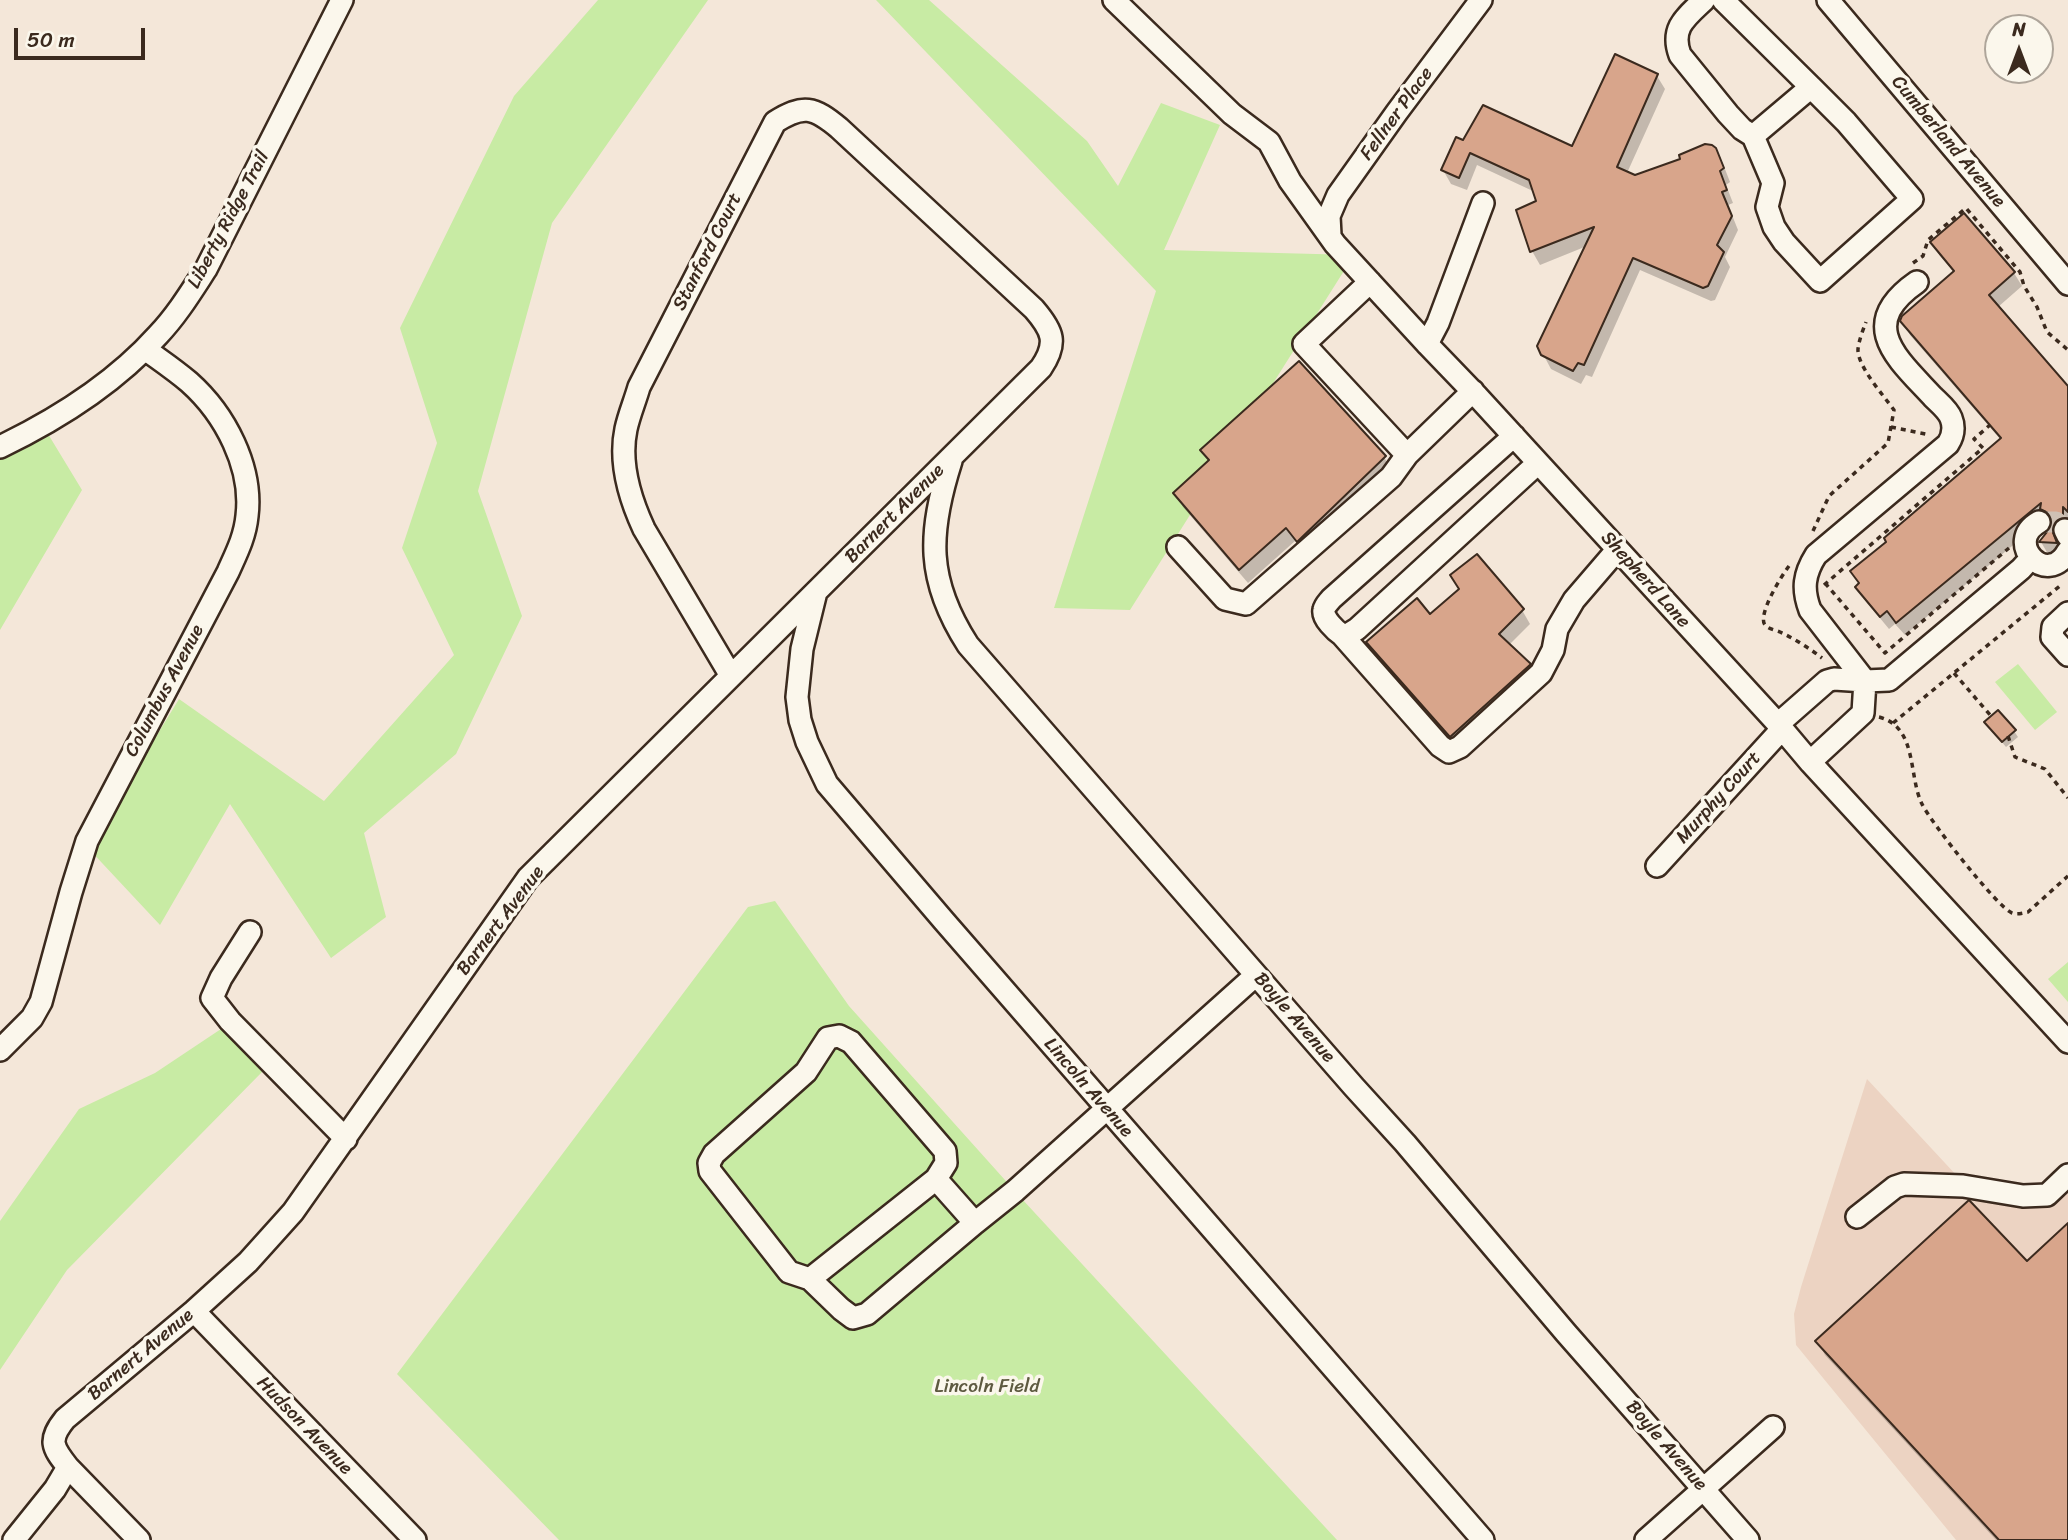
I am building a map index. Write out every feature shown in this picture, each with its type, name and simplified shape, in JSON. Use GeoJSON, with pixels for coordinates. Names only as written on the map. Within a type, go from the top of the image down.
{"type":"FeatureCollection","features":[{"type":"Feature","properties":{"kind":"street","name":"Liberty Ridge Trail"},"geometry":{"type":"LineString","coordinates":[[0,447],[114,378],[145,349],[184,304],[206,269],[342,0]]}},
{"type":"Feature","properties":{"kind":"street","name":"Shepherd Lane"},"geometry":{"type":"LineString","coordinates":[[1114,0],[1232,114],[1269,142],[1290,181],[1335,244],[1473,391],[2068,1042]]}},
{"type":"Feature","properties":{"kind":"street","name":"Fellner Place"},"geometry":{"type":"LineString","coordinates":[[1330,234],[1329,216],[1338,195],[1396,112],[1481,0]]}},
{"type":"Feature","properties":{"kind":"street"},"geometry":{"type":"LineString","coordinates":[[1704,0],[1685,18],[1678,30],[1676,43],[1680,55],[1728,114],[1753,136],[1773,183],[1767,207],[1774,227],[1784,242],[1820,281],[1912,199],[1846,122],[1723,0]]}},
{"type":"Feature","properties":{"kind":"street","name":"Cumberland Avenue"},"geometry":{"type":"LineString","coordinates":[[1828,0],[2068,284]]}},
{"type":"Feature","properties":{"kind":"street"},"geometry":{"type":"LineString","coordinates":[[1753,136],[1811,87]]}},
{"type":"Feature","properties":{"kind":"street","name":"Stanford Court"},"geometry":{"type":"LineString","coordinates":[[731,676],[644,529],[635,509],[626,468],[626,431],[639,387],[775,122],[804,109],[818,112],[827,118],[1023,299]]}},
{"type":"Feature","properties":{"kind":"street"},"geometry":{"type":"LineString","coordinates":[[1426,344],[1438,323],[1483,203]]}},
{"type":"Feature","properties":{"kind":"street"},"geometry":{"type":"LineString","coordinates":[[1810,762],[1863,713],[1865,681],[1810,610],[1804,584],[1808,568],[1816,555],[1948,444],[1953,436],[1950,416],[1898,360],[1886,340],[1890,309],[1903,294],[1910,276]]}},
{"type":"Feature","properties":{"kind":"street"},"geometry":{"type":"LineString","coordinates":[[1370,282],[1304,344],[1407,455]]}},
{"type":"Feature","properties":{"kind":"street","name":"Barnert Avenue"},"geometry":{"type":"LineString","coordinates":[[139,1540],[68,1467],[53,1444],[55,1431],[248,1262],[293,1212],[528,878],[1041,368],[1049,356],[1052,340],[1047,325],[1023,299]]}},
{"type":"Feature","properties":{"kind":"street","name":"Columbus Avenue"},"geometry":{"type":"LineString","coordinates":[[0,1050],[32,1018],[41,1002],[87,841],[228,572],[248,514],[247,494],[236,445],[226,426],[190,382],[145,349]]}},
{"type":"Feature","properties":{"kind":"street"},"geometry":{"type":"LineString","coordinates":[[1178,548],[1225,599],[1246,604],[1391,477],[1407,455],[1473,391]]}},
{"type":"Feature","properties":{"kind":"street"},"geometry":{"type":"LineString","coordinates":[[1514,436],[1331,599],[1324,609],[1324,615],[1337,632],[1440,746],[1449,752],[1460,747],[1541,673],[1553,650],[1557,629],[1574,600],[1617,550]]}},
{"type":"Feature","properties":{"kind":"street","name":"Boyle Avenue"},"geometry":{"type":"LineString","coordinates":[[952,457],[942,490],[934,544],[939,586],[955,624],[968,645],[1405,1143],[1566,1333],[1748,1540]]}},
{"type":"Feature","properties":{"kind":"street"},"geometry":{"type":"LineString","coordinates":[[1342,635],[1357,629],[1538,463]]}},
{"type":"Feature","properties":{"kind":"street"},"geometry":{"type":"LineString","coordinates":[[2039,522],[2034,524],[2026,537],[2026,552],[2043,565],[2064,568]]}},
{"type":"Feature","properties":{"kind":"street","name":"Murphy Court"},"geometry":{"type":"LineString","coordinates":[[1657,866],[1780,726],[1828,681],[1889,680],[2031,558]]}},
{"type":"Feature","properties":{"kind":"street","name":"Lincoln Avenue"},"geometry":{"type":"LineString","coordinates":[[816,592],[802,649],[797,696],[800,720],[807,741],[827,785],[1483,1540]]}},
{"type":"Feature","properties":{"kind":"street"},"geometry":{"type":"LineString","coordinates":[[2068,613],[2053,627],[2052,637],[2068,655]]}},
{"type":"Feature","properties":{"kind":"street"},"geometry":{"type":"LineString","coordinates":[[250,932],[221,978],[212,998],[230,1021],[346,1139]]}},
{"type":"Feature","properties":{"kind":"street"},"geometry":{"type":"LineString","coordinates":[[810,1279],[936,1180],[946,1163],[945,1151],[851,1042],[839,1036],[828,1038],[806,1072],[714,1154],[709,1163],[710,1171],[789,1272],[810,1279],[853,1318],[867,1314],[1015,1191],[1256,975]]}},
{"type":"Feature","properties":{"kind":"street"},"geometry":{"type":"LineString","coordinates":[[1857,1217],[1895,1187],[1904,1184],[1963,1186],[2023,1196],[2047,1195],[2068,1175]]}},
{"type":"Feature","properties":{"kind":"street"},"geometry":{"type":"LineString","coordinates":[[936,1180],[975,1223]]}},
{"type":"Feature","properties":{"kind":"street","name":"Hudson Avenue"},"geometry":{"type":"LineString","coordinates":[[194,1311],[415,1540]]}},
{"type":"Feature","properties":{"kind":"street"},"geometry":{"type":"LineString","coordinates":[[1646,1540],[1773,1427]]}},
{"type":"Feature","properties":{"kind":"street"},"geometry":{"type":"LineString","coordinates":[[13,1540],[55,1489],[68,1467]]}},
{"type":"Feature","properties":{"kind":"path"},"geometry":{"type":"LineString","coordinates":[[1910,276],[1923,256],[1928,240],[1966,208],[2020,272],[2047,332],[2068,350]]}},
{"type":"Feature","properties":{"kind":"path"},"geometry":{"type":"LineString","coordinates":[[1810,535],[1829,496],[1888,443],[1894,410],[1867,373],[1859,357],[1858,348],[1867,319]]}},
{"type":"Feature","properties":{"kind":"path"},"geometry":{"type":"LineString","coordinates":[[1806,599],[1983,448],[1974,439],[1990,425]]}},
{"type":"Feature","properties":{"kind":"path"},"geometry":{"type":"LineString","coordinates":[[1891,427],[1937,436]]}},
{"type":"Feature","properties":{"kind":"path"},"geometry":{"type":"LineString","coordinates":[[1825,583],[1885,653],[2015,542]]}},
{"type":"Feature","properties":{"kind":"path"},"geometry":{"type":"LineString","coordinates":[[1793,560],[1764,613],[1763,622],[1766,627],[1809,649],[1828,665]]}},
{"type":"Feature","properties":{"kind":"path"},"geometry":{"type":"LineString","coordinates":[[1893,723],[1954,673],[2064,568]]}},
{"type":"Feature","properties":{"kind":"path"},"geometry":{"type":"LineString","coordinates":[[1954,673],[1991,716]]}},
{"type":"Feature","properties":{"kind":"path"},"geometry":{"type":"LineString","coordinates":[[1873,717],[1886,718],[1893,723],[1909,750],[1921,803],[1980,882],[2006,909],[2012,913],[2028,912],[2068,876]]}},
{"type":"Feature","properties":{"kind":"path"},"geometry":{"type":"LineString","coordinates":[[2008,736],[2015,757],[2045,769],[2068,798]]}},
{"type":"Feature","properties":{"kind":"shaded area"},"geometry":{"type":"Polygon","coordinates":[[[1867,1079],[1958,1177],[2044,1185],[2068,1163],[2068,1540],[1956,1540],[1796,1345],[1794,1314],[1801,1287],[1867,1079]]]}},
{"type":"Feature","properties":{"kind":"green space"},"geometry":{"type":"Polygon","coordinates":[[[598,0],[708,0],[552,223],[478,491],[522,616],[456,754],[364,833],[386,917],[331,958],[230,804],[160,925],[88,848],[179,699],[324,801],[454,655],[402,548],[437,443],[400,328],[514,96],[598,0]]]}},
{"type":"Feature","properties":{"kind":"green space"},"geometry":{"type":"Polygon","coordinates":[[[876,0],[929,0],[1087,141],[1118,186],[1161,103],[1220,125],[1164,250],[1354,255],[1130,610],[1054,608],[1156,291],[876,0]]]}},
{"type":"Feature","properties":{"kind":"green space"},"geometry":{"type":"Polygon","coordinates":[[[45,429],[82,490],[0,630],[0,449],[45,429]]]}},
{"type":"Feature","properties":{"kind":"green space"},"geometry":{"type":"Polygon","coordinates":[[[2018,664],[2057,712],[2035,730],[1995,682],[2018,664]]]}},
{"type":"Feature","properties":{"kind":"green space","name":"Lincoln Field"},"geometry":{"type":"Polygon","coordinates":[[[775,901],[849,1006],[1022,1199],[1337,1540],[559,1540],[397,1374],[748,907],[775,901]]]}},
{"type":"Feature","properties":{"kind":"green space"},"geometry":{"type":"Polygon","coordinates":[[[2068,962],[2068,1002],[2048,979],[2068,962]]]}},
{"type":"Feature","properties":{"kind":"green space"},"geometry":{"type":"Polygon","coordinates":[[[221,1029],[264,1070],[67,1270],[0,1370],[0,1221],[79,1109],[155,1073],[221,1029]]]}},
{"type":"Feature","properties":{"kind":"building"},"geometry":{"type":"Polygon","coordinates":[[[1615,54],[1658,74],[1617,167],[1635,175],[1680,159],[1679,155],[1705,144],[1712,145],[1716,148],[1724,168],[1720,171],[1727,190],[1722,192],[1732,216],[1717,245],[1724,252],[1708,286],[1703,288],[1633,258],[1584,365],[1578,363],[1573,371],[1541,355],[1537,346],[1594,227],[1530,252],[1516,210],[1536,201],[1529,180],[1470,153],[1459,178],[1441,170],[1456,137],[1463,140],[1483,105],[1572,146],[1615,54]]]}},
{"type":"Feature","properties":{"kind":"building"},"geometry":{"type":"Polygon","coordinates":[[[1964,213],[2015,272],[1989,295],[2068,386],[2068,512],[2063,507],[2063,517],[2054,523],[2052,530],[2057,543],[2039,542],[2051,527],[2052,520],[2048,513],[2040,509],[2041,503],[1896,623],[1887,611],[1880,617],[1855,587],[1859,583],[1850,571],[1886,542],[1884,538],[2001,438],[1900,321],[1902,316],[1954,271],[1930,242],[1964,213]]]}},
{"type":"Feature","properties":{"kind":"building"},"geometry":{"type":"Polygon","coordinates":[[[1299,361],[1386,456],[1297,542],[1286,528],[1239,570],[1173,493],[1209,460],[1200,450],[1299,361]]]}},
{"type":"Feature","properties":{"kind":"building"},"geometry":{"type":"Polygon","coordinates":[[[1477,554],[1524,609],[1499,634],[1531,664],[1450,737],[1366,642],[1417,598],[1430,614],[1459,589],[1450,575],[1477,554]]]}},
{"type":"Feature","properties":{"kind":"building"},"geometry":{"type":"Polygon","coordinates":[[[1998,710],[2016,730],[2002,742],[1984,722],[1998,710]]]}},
{"type":"Feature","properties":{"kind":"building"},"geometry":{"type":"Polygon","coordinates":[[[1969,1200],[2027,1261],[2068,1223],[2068,1540],[1999,1540],[1815,1341],[1969,1200]]]}},
{"type":"Feature","properties":{"kind":"tunnel"},"geometry":{"type":"LineString","coordinates":[[2039,522],[2056,522],[2065,530]]}}]}
